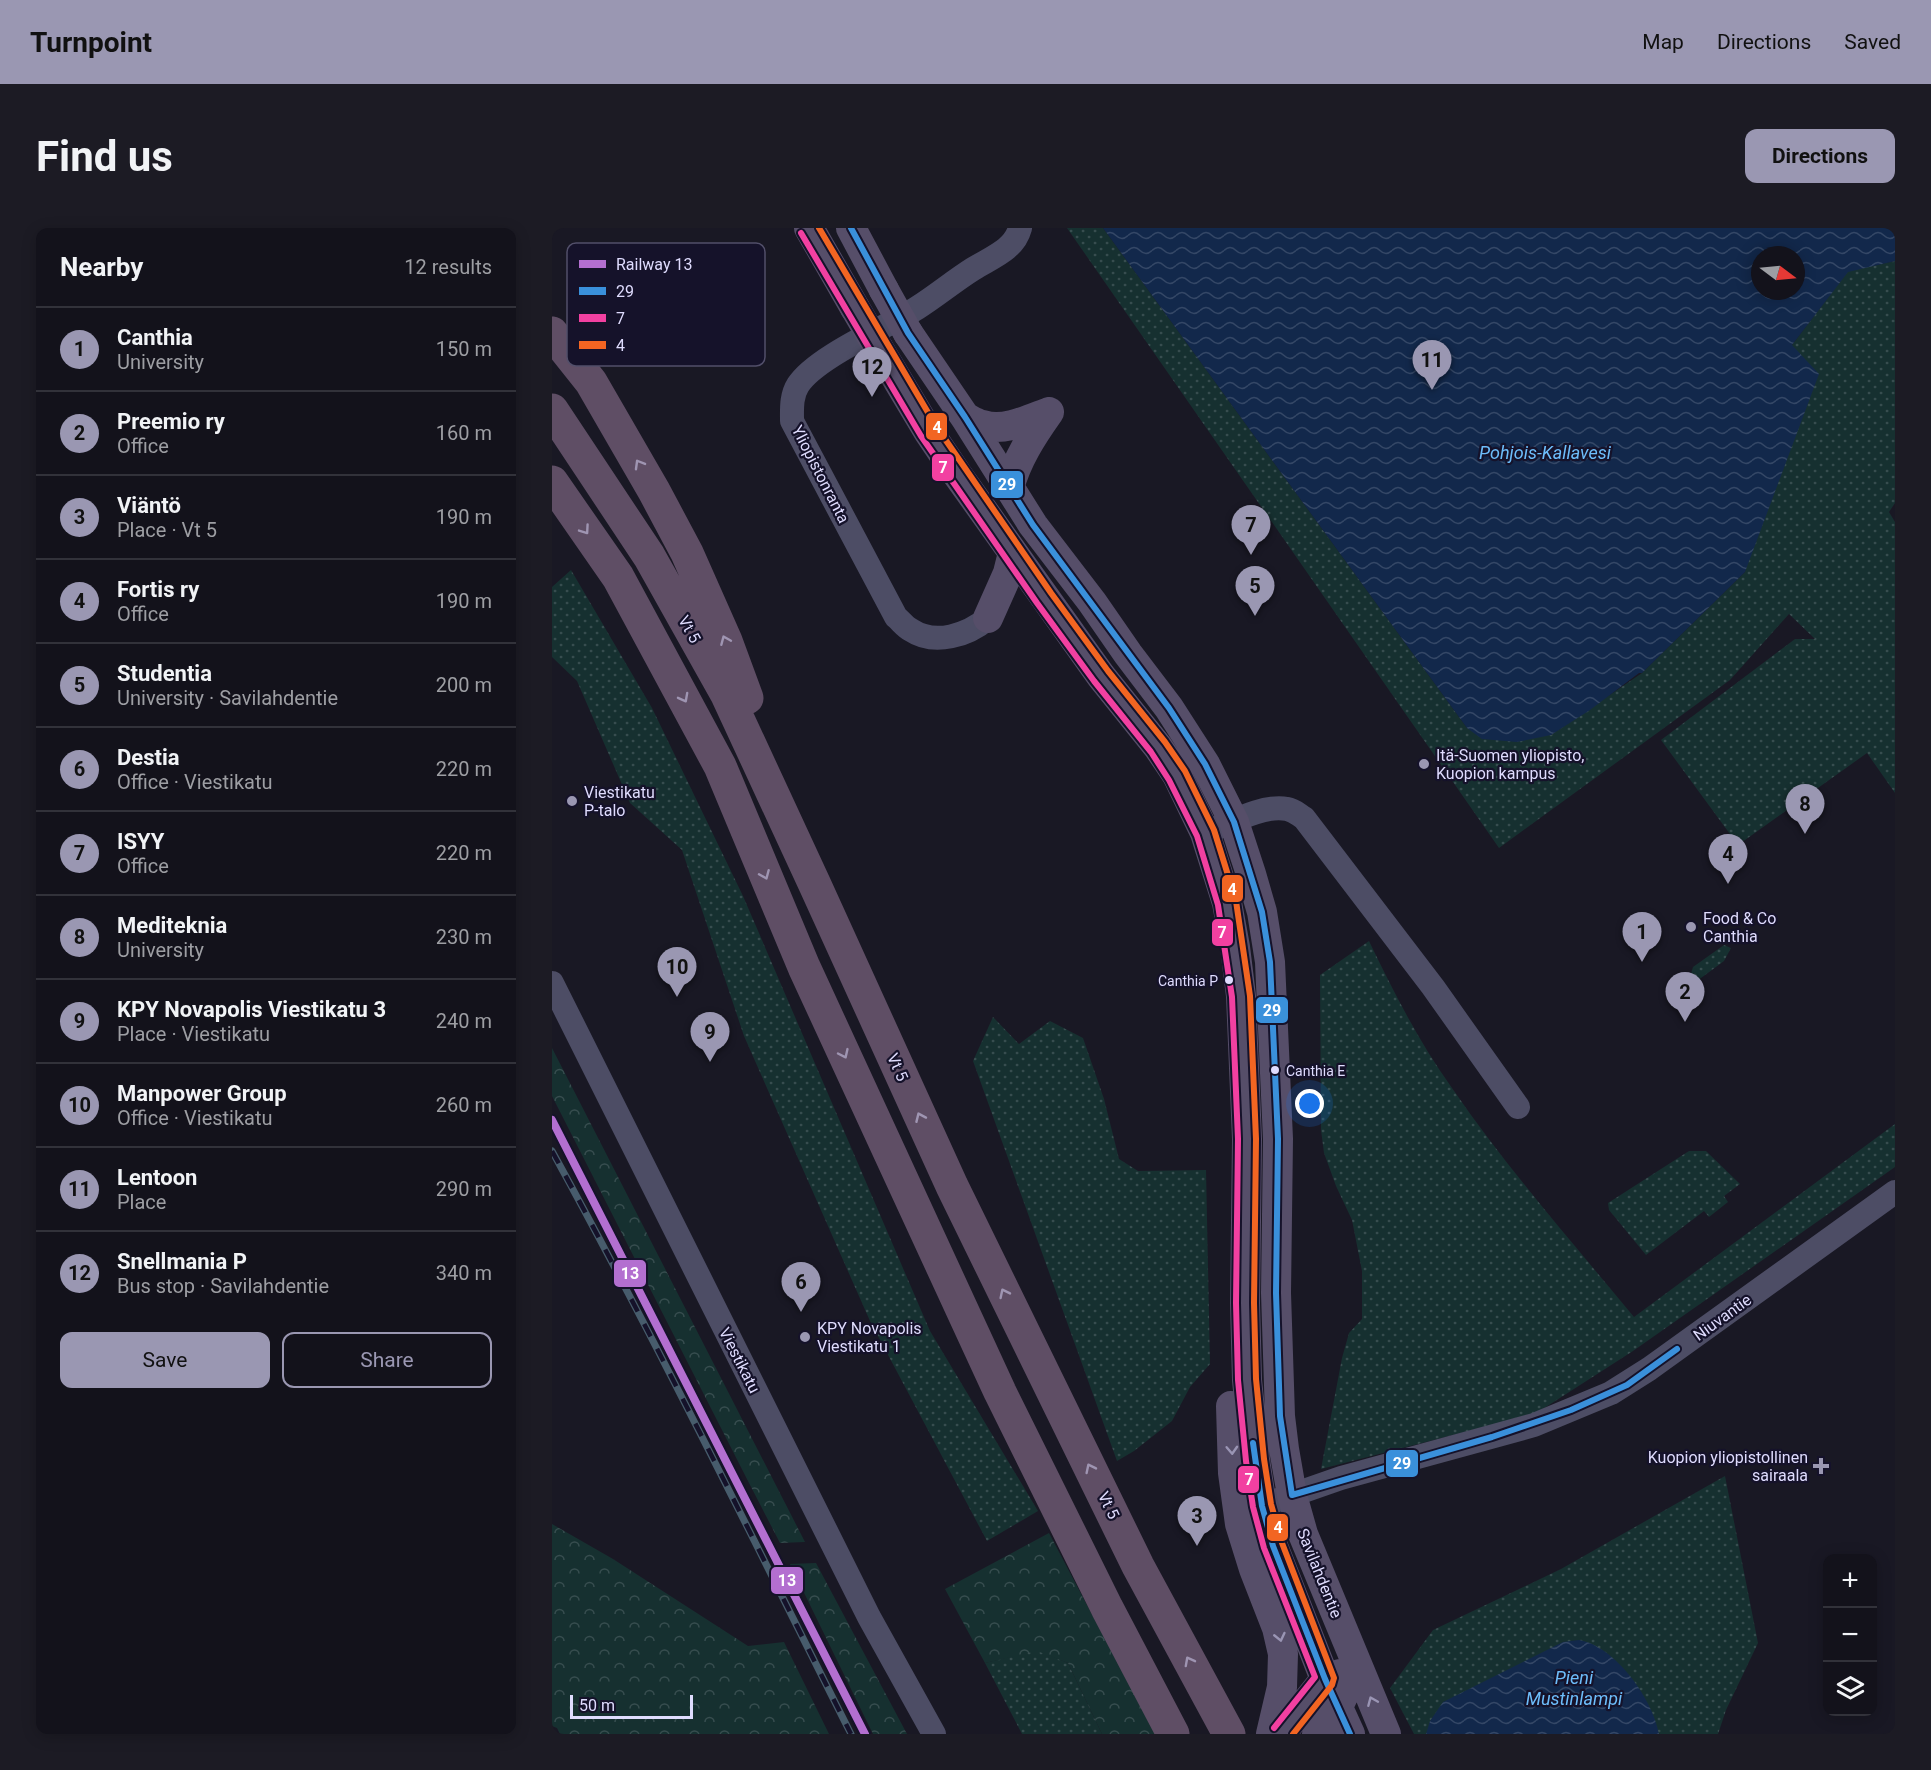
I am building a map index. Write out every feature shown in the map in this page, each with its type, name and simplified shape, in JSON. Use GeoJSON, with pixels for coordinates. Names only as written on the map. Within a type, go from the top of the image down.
{"type":"FeatureCollection","features":[{"type":"Feature","properties":{"kind":"highway"},"geometry":{"type":"LineString","coordinates":[[552,333],[567,352]]}},
{"type":"Feature","properties":{"kind":"highway"},"geometry":{"type":"LineString","coordinates":[[578,366],[591,382],[687,553],[726,641],[749,703],[782,814]]}},
{"type":"Feature","properties":{"kind":"highway","name":"Vt 5"},"geometry":{"type":"LineString","coordinates":[[552,410],[649,556],[727,695],[952,1186],[1138,1566],[1222,1723]]}},
{"type":"Feature","properties":{"kind":"highway"},"geometry":{"type":"LineString","coordinates":[[552,482],[618,577],[720,766],[804,968],[1000,1392],[1107,1608],[1173,1734]]}},
{"type":"Feature","properties":{"kind":"main road","name":"Savilahdentie"},"geometry":{"type":"LineString","coordinates":[[809,228],[928,431],[1044,598],[1101,676],[1158,747],[1177,775],[1205,832],[1227,903],[1241,996],[1247,1139],[1245,1303],[1247,1380],[1262,1506],[1273,1546],[1325,1679],[1350,1734]]}},
{"type":"Feature","properties":{"kind":"main road","name":"Savilahdentie"},"geometry":{"type":"LineString","coordinates":[[851,228],[908,333],[965,417],[1033,525],[1169,708],[1205,764],[1234,822],[1262,912],[1270,962],[1278,1139],[1276,1293],[1280,1416],[1292,1495],[1303,1534],[1386,1734]]}},
{"type":"Feature","properties":{"kind":"main road"},"geometry":{"type":"LineString","coordinates":[[965,417],[984,426],[998,426],[1014,425],[1050,412],[1029,439],[1013,473],[1009,488]]}},
{"type":"Feature","properties":{"kind":"main road"},"geometry":{"type":"LineString","coordinates":[[988,618],[1008,573],[1013,553]]}},
{"type":"Feature","properties":{"kind":"main road"},"geometry":{"type":"LineString","coordinates":[[988,618],[1007,602],[1024,595],[1044,598]]}},
{"type":"Feature","properties":{"kind":"main road"},"geometry":{"type":"LineString","coordinates":[[1246,1224],[1232,1370],[1230,1412],[1232,1453],[1240,1524],[1254,1569],[1277,1628],[1283,1654],[1282,1687],[1271,1734]]}},
{"type":"Feature","properties":{"kind":"main road"},"geometry":{"type":"LineString","coordinates":[[1281,1734],[1325,1679],[1358,1668]]}},
{"type":"Feature","properties":{"kind":"main road"},"geometry":{"type":"LineString","coordinates":[[1317,1734],[1338,1707],[1358,1668]]}},
{"type":"Feature","properties":{"kind":"street","name":"Yliopistonranta"},"geometry":{"type":"LineString","coordinates":[[988,618],[961,635],[933,637],[912,631],[896,617],[792,421],[792,403],[797,386],[809,372],[847,347],[916,309],[1013,244],[1020,228]]}},
{"type":"Feature","properties":{"kind":"street"},"geometry":{"type":"LineString","coordinates":[[1205,832],[1261,810],[1278,808],[1290,810],[1304,818],[1433,987],[1518,1107]]}},
{"type":"Feature","properties":{"kind":"street","name":"Viestikatu"},"geometry":{"type":"LineString","coordinates":[[552,983],[869,1617],[934,1734]]}},
{"type":"Feature","properties":{"kind":"street","name":"Niuvantie"},"geometry":{"type":"LineString","coordinates":[[1262,1506],[1341,1478],[1534,1425],[1611,1393],[1668,1356],[1895,1192]]}},
{"type":"Feature","properties":{"kind":"green space"},"geometry":{"type":"Polygon","coordinates":[[[1067,228],[1103,228],[1467,728],[1551,735],[1642,673],[1745,572],[1792,345],[1848,271],[1895,261],[1895,503],[1889,512],[1895,522],[1895,793],[1867,753],[1738,845],[1661,740],[1795,639],[1815,639],[1789,614],[1730,680],[1499,848],[1067,228]]]}},
{"type":"Feature","properties":{"kind":"green space"},"geometry":{"type":"Polygon","coordinates":[[[571,570],[652,708],[743,896],[930,1331],[1038,1511],[987,1541],[870,1321],[744,1036],[682,850],[630,803],[577,681],[552,657],[552,587],[571,570]]]}},
{"type":"Feature","properties":{"kind":"green space"},"geometry":{"type":"Polygon","coordinates":[[[1369,941],[1428,1053],[1473,1118],[1517,1176],[1634,1317],[1895,1124],[1895,1167],[1633,1351],[1535,1414],[1321,1469],[1342,1358],[1349,1333],[1362,1319],[1362,1271],[1352,1220],[1324,1153],[1321,1130],[1320,975],[1369,941]]]}},
{"type":"Feature","properties":{"kind":"green space"},"geometry":{"type":"Polygon","coordinates":[[[1724,945],[1731,948],[1724,961],[1697,981],[1690,977],[1693,967],[1724,945]]]}},
{"type":"Feature","properties":{"kind":"green space"},"geometry":{"type":"Polygon","coordinates":[[[993,1017],[1019,1044],[1050,1021],[1083,1038],[1104,1099],[1119,1159],[1138,1171],[1206,1170],[1210,1364],[1190,1387],[1172,1421],[1134,1451],[1117,1461],[973,1061],[993,1017]]]}},
{"type":"Feature","properties":{"kind":"green space"},"geometry":{"type":"Polygon","coordinates":[[[552,1048],[805,1542],[780,1543],[749,1483],[552,1096],[552,1048]]]}},
{"type":"Feature","properties":{"kind":"green space"},"geometry":{"type":"Polygon","coordinates":[[[1689,1151],[1706,1151],[1740,1184],[1724,1196],[1728,1202],[1709,1217],[1704,1211],[1646,1255],[1609,1210],[1608,1203],[1689,1151]]]}},
{"type":"Feature","properties":{"kind":"green space"},"geometry":{"type":"Polygon","coordinates":[[[1725,1476],[1758,1643],[1726,1710],[1718,1734],[1414,1734],[1390,1688],[1433,1630],[1561,1569],[1725,1476]]]}},
{"type":"Feature","properties":{"kind":"green space"},"geometry":{"type":"Polygon","coordinates":[[[552,1524],[613,1559],[748,1646],[784,1642],[829,1734],[560,1734],[557,1728],[552,1726],[552,1524]]]}},
{"type":"Feature","properties":{"kind":"green space"},"geometry":{"type":"Polygon","coordinates":[[[1049,1533],[1155,1734],[1102,1734],[1068,1663],[1037,1651],[985,1663],[945,1589],[1049,1533]]]}},
{"type":"Feature","properties":{"kind":"green space"},"geometry":{"type":"Polygon","coordinates":[[[816,1563],[907,1734],[873,1734],[790,1564],[816,1563]]]}},
{"type":"Feature","properties":{"kind":"green space"},"geometry":{"type":"Polygon","coordinates":[[[1037,1650],[1068,1663],[1102,1734],[1022,1734],[985,1663],[1037,1650]]]}},
{"type":"Feature","properties":{"kind":"water","name":"Pohjois-Kallavesi"},"geometry":{"type":"Polygon","coordinates":[[[1103,228],[1895,228],[1895,261],[1848,272],[1792,345],[1819,374],[1745,572],[1642,673],[1551,735],[1517,742],[1482,739],[1467,728],[1103,228]]]}},
{"type":"Feature","properties":{"kind":"water","name":"Pieni Mustinlampi"},"geometry":{"type":"Polygon","coordinates":[[[1579,1640],[1593,1644],[1619,1663],[1641,1690],[1659,1734],[1426,1734],[1430,1721],[1443,1702],[1563,1642],[1579,1640]]]}},
{"type":"Feature","properties":{"kind":"railway"},"geometry":{"type":"LineString","coordinates":[[552,1151],[667,1368],[851,1734]]}},
{"type":"Feature","properties":{"kind":"rail line","name":"13"},"geometry":{"type":"LineString","coordinates":[[552,1120],[865,1734]]}},
{"type":"Feature","properties":{"kind":"transit line","name":"4"},"geometry":{"type":"LineString","coordinates":[[819,228],[936,426],[1051,593],[1185,771],[1214,830],[1236,901],[1250,996],[1256,1139],[1254,1303],[1256,1379],[1264,1459],[1271,1504],[1282,1543],[1334,1678],[1332,1685],[1293,1734]]}},
{"type":"Feature","properties":{"kind":"transit line","name":"29"},"geometry":{"type":"LineString","coordinates":[[851,228],[908,333],[965,417],[1033,525],[1169,708],[1205,764],[1234,822],[1262,912],[1270,962],[1278,1139],[1276,1293],[1280,1416],[1292,1495],[1492,1437],[1571,1410],[1627,1385],[1677,1349]]}},
{"type":"Feature","properties":{"kind":"transit line","name":"7"},"geometry":{"type":"LineString","coordinates":[[801,233],[921,436],[1037,603],[1094,681],[1151,752],[1169,780],[1197,836],[1218,905],[1232,997],[1238,1139],[1236,1303],[1238,1380],[1246,1461],[1253,1507],[1264,1548],[1315,1677],[1274,1728]]}},
{"type":"Feature","properties":{"kind":"transit line","name":"29"},"geometry":{"type":"LineString","coordinates":[[1253,1443],[1262,1506],[1273,1546],[1325,1679],[1350,1734]]}},
{"type":"Feature","properties":{"kind":"place","name":"Lentoon"},"geometry":{"type":"Point","coordinates":[1432,390]}},
{"type":"Feature","properties":{"kind":"place","name":"Snellmania P"},"geometry":{"type":"Point","coordinates":[872,397]}},
{"type":"Feature","properties":{"kind":"place","name":"ISYY"},"geometry":{"type":"Point","coordinates":[1251,555]}},
{"type":"Feature","properties":{"kind":"place","name":"Studentia"},"geometry":{"type":"Point","coordinates":[1255,616]}},
{"type":"Feature","properties":{"kind":"place","name":"Itä-Suomen yliopisto, Kuopion kampus"},"geometry":{"type":"Point","coordinates":[1424,764]}},
{"type":"Feature","properties":{"kind":"place","name":"Viestikatu P-talo"},"geometry":{"type":"Point","coordinates":[572,801]}},
{"type":"Feature","properties":{"kind":"place","name":"Mediteknia"},"geometry":{"type":"Point","coordinates":[1805,834]}},
{"type":"Feature","properties":{"kind":"place","name":"Fortis ry"},"geometry":{"type":"Point","coordinates":[1728,884]}},
{"type":"Feature","properties":{"kind":"place","name":"Food & Co Canthia"},"geometry":{"type":"Point","coordinates":[1691,927]}},
{"type":"Feature","properties":{"kind":"place","name":"Canthia"},"geometry":{"type":"Point","coordinates":[1642,962]}},
{"type":"Feature","properties":{"kind":"place","name":"Canthia P"},"geometry":{"type":"Point","coordinates":[1229,980]}},
{"type":"Feature","properties":{"kind":"place","name":"Manpower Group"},"geometry":{"type":"Point","coordinates":[677,997]}},
{"type":"Feature","properties":{"kind":"place","name":"Preemio ry"},"geometry":{"type":"Point","coordinates":[1685,1022]}},
{"type":"Feature","properties":{"kind":"place","name":"KPY Novapolis Viestikatu 3"},"geometry":{"type":"Point","coordinates":[710,1062]}},
{"type":"Feature","properties":{"kind":"place","name":"Canthia E"},"geometry":{"type":"Point","coordinates":[1275,1070]}},
{"type":"Feature","properties":{"kind":"place","name":"Destia"},"geometry":{"type":"Point","coordinates":[801,1312]}},
{"type":"Feature","properties":{"kind":"place","name":"KPY Novapolis Viestikatu 1"},"geometry":{"type":"Point","coordinates":[805,1337]}},
{"type":"Feature","properties":{"kind":"place","name":"Kuopion yliopistollinen sairaala"},"geometry":{"type":"Point","coordinates":[1821,1466]}},
{"type":"Feature","properties":{"kind":"place","name":"Viäntö"},"geometry":{"type":"Point","coordinates":[1197,1546]}}]}
